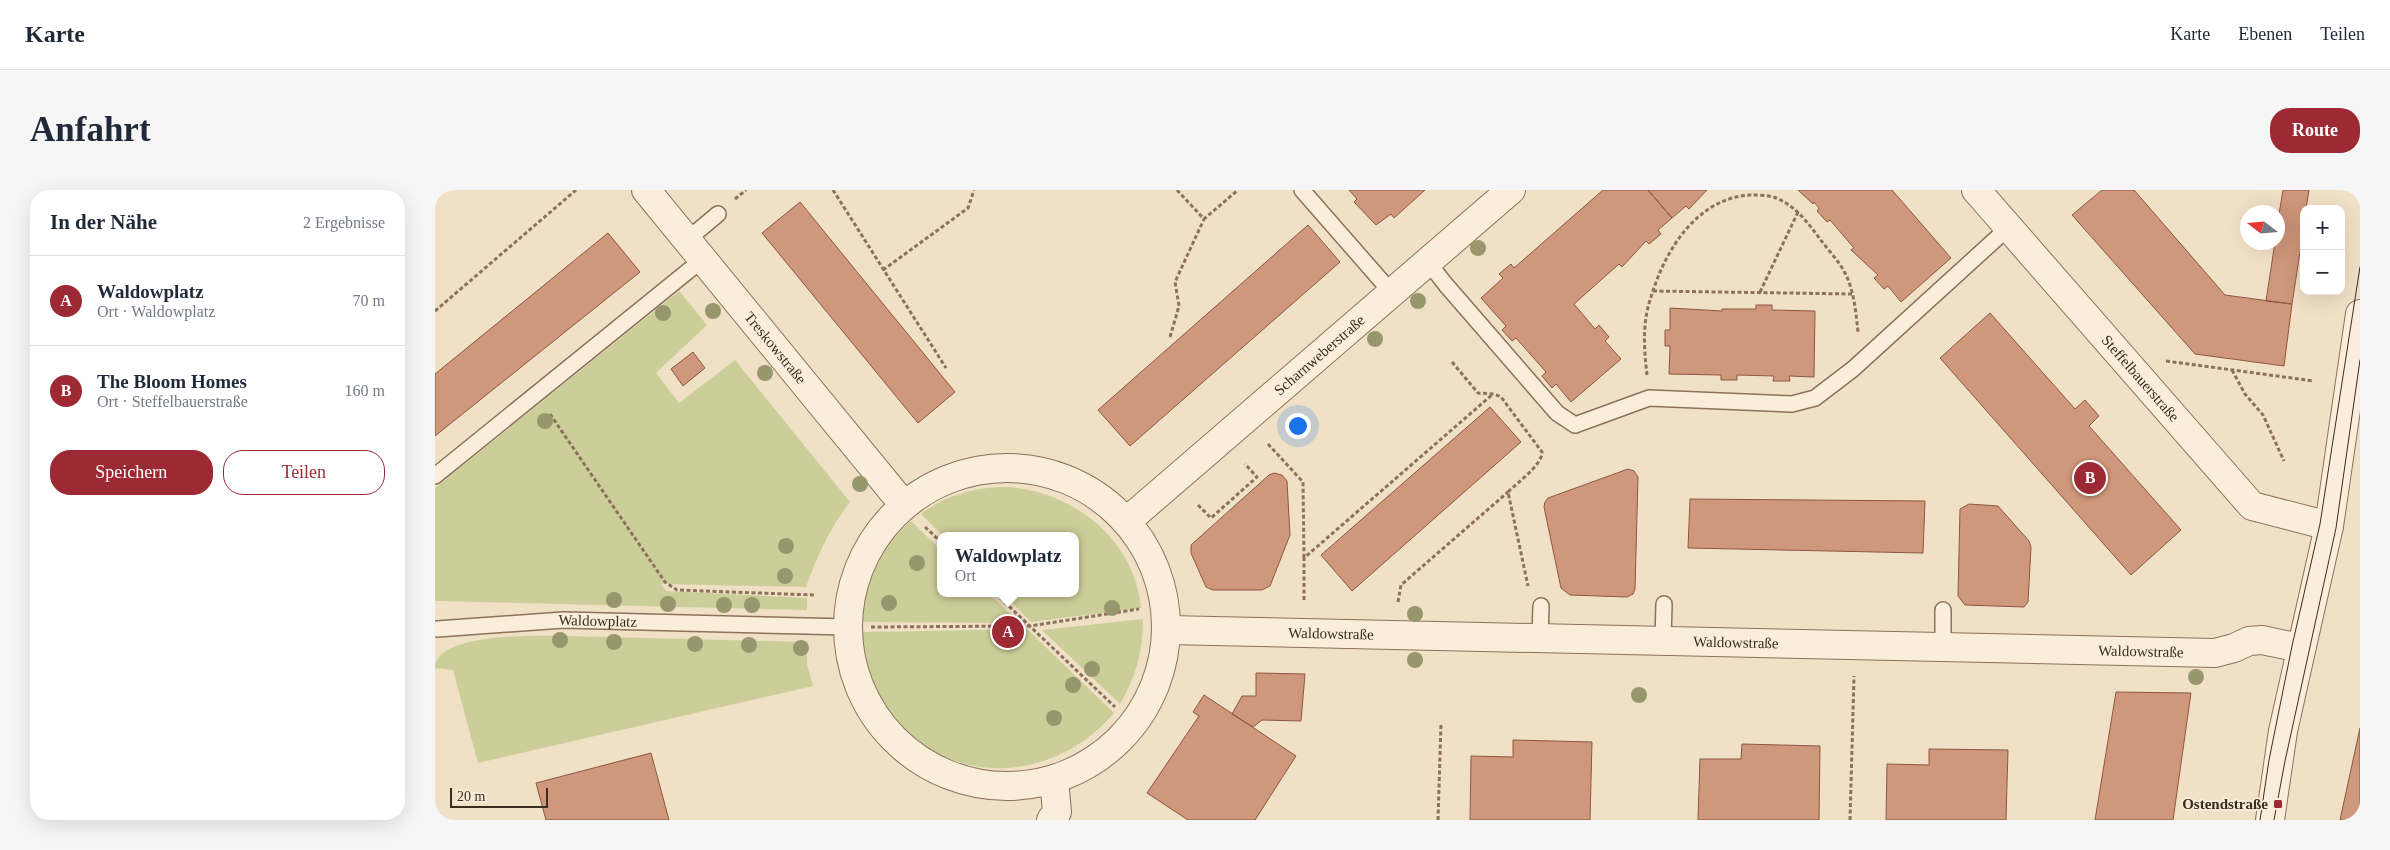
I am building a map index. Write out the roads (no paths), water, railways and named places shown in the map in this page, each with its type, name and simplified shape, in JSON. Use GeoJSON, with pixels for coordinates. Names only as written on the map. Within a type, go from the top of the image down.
{"type":"FeatureCollection","features":[{"type":"Feature","properties":{"kind":"street","name":"Treskowstraße"},"geometry":{"type":"LineString","coordinates":[[646,190],[905,505]]}},
{"type":"Feature","properties":{"kind":"street","name":"Scharnweberstraße"},"geometry":{"type":"LineString","coordinates":[[1127,522],[1511,190]]}},
{"type":"Feature","properties":{"kind":"street","name":"Steffelbauerstraße"},"geometry":{"type":"LineString","coordinates":[[1976,190],[2252,506],[2329,526]]}},
{"type":"Feature","properties":{"kind":"street"},"geometry":{"type":"LineString","coordinates":[[2270,820],[2283,731],[2300,648],[2329,526],[2360,314]]}},
{"type":"Feature","properties":{"kind":"street"},"geometry":{"type":"LineString","coordinates":[[1019,468],[1059,476],[1096,494],[1127,522],[1147,550],[1158,575],[1165,605],[1167,630],[1159,677],[1148,702],[1117,743],[1077,771],[1054,780],[1025,786],[987,785],[966,781],[938,771],[913,755],[890,736],[872,712],[859,685],[850,654],[848,627],[851,598],[858,570],[874,541],[905,505],[939,483],[978,470],[1019,468]]}},
{"type":"Feature","properties":{"kind":"street","name":"Waldowstraße"},"geometry":{"type":"LineString","coordinates":[[1167,630],[2215,653],[2234,648],[2249,641],[2262,640],[2300,648]]}},
{"type":"Feature","properties":{"kind":"street"},"geometry":{"type":"LineString","coordinates":[[1054,780],[1060,817]]}},
{"type":"Feature","properties":{"kind":"lane"},"geometry":{"type":"LineString","coordinates":[[1302,190],[1392,293]]}},
{"type":"Feature","properties":{"kind":"lane"},"geometry":{"type":"LineString","coordinates":[[435,476],[537,394],[695,250],[718,214]]}},
{"type":"Feature","properties":{"kind":"lane"},"geometry":{"type":"LineString","coordinates":[[1428,262],[1557,413],[1575,425],[1649,398],[1792,404],[1815,398],[1872,354],[2009,227]]}},
{"type":"Feature","properties":{"kind":"lane"},"geometry":{"type":"LineString","coordinates":[[1663,641],[1664,604]]}},
{"type":"Feature","properties":{"kind":"lane"},"geometry":{"type":"LineString","coordinates":[[1540,638],[1541,606]]}},
{"type":"Feature","properties":{"kind":"lane"},"geometry":{"type":"LineString","coordinates":[[1943,610],[1943,648]]}},
{"type":"Feature","properties":{"kind":"lane","name":"Waldowplatz"},"geometry":{"type":"LineString","coordinates":[[437,630],[563,620],[848,627]]}},
{"type":"Feature","properties":{"kind":"tram line"},"geometry":{"type":"LineString","coordinates":[[2260,820],[2269,760],[2292,646],[2320,524],[2360,267]]}},
{"type":"Feature","properties":{"kind":"tram line"},"geometry":{"type":"LineString","coordinates":[[2274,820],[2336,528],[2360,360]]}},
{"type":"Feature","properties":{"kind":"place","name":"The Bloom Homes"},"geometry":{"type":"Point","coordinates":[2090,478]}},
{"type":"Feature","properties":{"kind":"place","name":"Waldowplatz"},"geometry":{"type":"Point","coordinates":[1008,632]}},
{"type":"Feature","properties":{"kind":"place","name":"Ostendstraße"},"geometry":{"type":"Point","coordinates":[2278,804]}}]}
